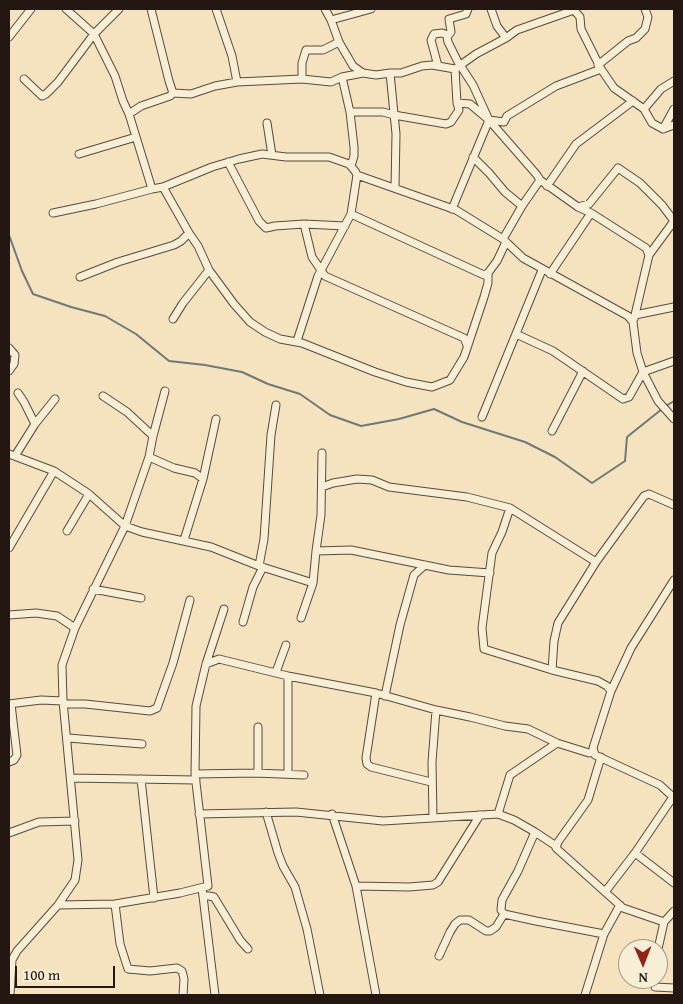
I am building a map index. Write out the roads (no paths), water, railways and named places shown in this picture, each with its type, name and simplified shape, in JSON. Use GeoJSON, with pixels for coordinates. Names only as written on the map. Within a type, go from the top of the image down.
{"type":"FeatureCollection","features":[{"type":"Feature","properties":{"kind":"street"},"geometry":{"type":"LineString","coordinates":[[9,37],[31,9]]}},
{"type":"Feature","properties":{"kind":"street"},"geometry":{"type":"LineString","coordinates":[[66,9],[94,34],[115,76],[152,189]]}},
{"type":"Feature","properties":{"kind":"street"},"geometry":{"type":"LineString","coordinates":[[24,79],[42,96],[46,94],[58,82],[94,34],[119,9]]}},
{"type":"Feature","properties":{"kind":"street"},"geometry":{"type":"LineString","coordinates":[[151,9],[173,93]]}},
{"type":"Feature","properties":{"kind":"street"},"geometry":{"type":"LineString","coordinates":[[216,9],[232,56],[237,82]]}},
{"type":"Feature","properties":{"kind":"street"},"geometry":{"type":"LineString","coordinates":[[325,9],[339,42],[353,66],[363,73]]}},
{"type":"Feature","properties":{"kind":"street"},"geometry":{"type":"LineString","coordinates":[[331,20],[371,9]]}},
{"type":"Feature","properties":{"kind":"street"},"geometry":{"type":"LineString","coordinates":[[452,209],[489,120],[473,85],[458,67],[448,42],[448,35],[451,32],[449,19],[466,14],[468,9]]}},
{"type":"Feature","properties":{"kind":"street"},"geometry":{"type":"LineString","coordinates":[[491,9],[497,26],[506,38]]}},
{"type":"Feature","properties":{"kind":"street"},"geometry":{"type":"LineString","coordinates":[[489,120],[504,122],[507,116],[556,86],[599,67],[645,30],[648,17],[645,9]]}},
{"type":"Feature","properties":{"kind":"street"},"geometry":{"type":"LineString","coordinates":[[129,114],[141,106],[170,96],[173,93],[191,94],[215,86],[237,82],[302,79],[331,82],[342,77],[363,73],[376,75],[401,73],[422,66],[458,67],[476,54],[518,30],[574,10],[580,16],[582,29],[599,67],[614,88],[644,109],[652,123],[664,128],[674,125]]}},
{"type":"Feature","properties":{"kind":"street"},"geometry":{"type":"LineString","coordinates":[[438,66],[430,40],[434,34],[442,33],[448,35]]}},
{"type":"Feature","properties":{"kind":"street"},"geometry":{"type":"LineString","coordinates":[[302,79],[302,63],[306,50],[323,50],[339,42]]}},
{"type":"Feature","properties":{"kind":"street"},"geometry":{"type":"LineString","coordinates":[[350,112],[383,112],[394,116],[446,124],[451,122],[460,110],[457,103],[458,67]]}},
{"type":"Feature","properties":{"kind":"street"},"geometry":{"type":"LineString","coordinates":[[390,74],[396,134],[395,188]]}},
{"type":"Feature","properties":{"kind":"street"},"geometry":{"type":"LineString","coordinates":[[342,77],[350,112],[354,147],[351,166]]}},
{"type":"Feature","properties":{"kind":"street"},"geometry":{"type":"LineString","coordinates":[[644,109],[661,89],[674,81]]}},
{"type":"Feature","properties":{"kind":"street"},"geometry":{"type":"LineString","coordinates":[[547,186],[576,144],[632,101]]}},
{"type":"Feature","properties":{"kind":"street"},"geometry":{"type":"LineString","coordinates":[[457,103],[470,104],[489,120],[547,186],[578,208],[591,213],[646,248],[649,255]]}},
{"type":"Feature","properties":{"kind":"street"},"geometry":{"type":"LineString","coordinates":[[664,128],[674,109]]}},
{"type":"Feature","properties":{"kind":"street"},"geometry":{"type":"LineString","coordinates":[[267,123],[272,155]]}},
{"type":"Feature","properties":{"kind":"street"},"geometry":{"type":"LineString","coordinates":[[79,154],[136,137]]}},
{"type":"Feature","properties":{"kind":"street"},"geometry":{"type":"LineString","coordinates":[[53,213],[163,187],[228,162],[262,154],[286,157],[329,157],[351,166],[357,175],[452,209],[483,225],[504,240],[523,258],[542,270],[634,319],[674,307]]}},
{"type":"Feature","properties":{"kind":"street"},"geometry":{"type":"LineString","coordinates":[[473,157],[505,192],[522,206]]}},
{"type":"Feature","properties":{"kind":"street"},"geometry":{"type":"LineString","coordinates":[[228,162],[259,221],[266,228],[304,224],[345,226]]}},
{"type":"Feature","properties":{"kind":"street"},"geometry":{"type":"LineString","coordinates":[[578,208],[589,204],[618,168],[640,184],[662,205],[674,221],[649,255],[634,319],[642,372],[661,404],[674,419]]}},
{"type":"Feature","properties":{"kind":"street"},"geometry":{"type":"LineString","coordinates":[[297,342],[320,271],[351,214],[357,175]]}},
{"type":"Feature","properties":{"kind":"street"},"geometry":{"type":"LineString","coordinates":[[163,187],[210,270],[234,304],[250,322],[280,339],[297,342],[406,382],[432,387],[450,380],[464,357],[488,283],[488,273],[497,261],[504,240],[522,206],[540,180]]}},
{"type":"Feature","properties":{"kind":"street"},"geometry":{"type":"LineString","coordinates":[[550,274],[591,213]]}},
{"type":"Feature","properties":{"kind":"street"},"geometry":{"type":"LineString","coordinates":[[351,214],[484,275],[488,273]]}},
{"type":"Feature","properties":{"kind":"street"},"geometry":{"type":"LineString","coordinates":[[304,224],[312,257],[325,276],[464,338],[467,345]]}},
{"type":"Feature","properties":{"kind":"street"},"geometry":{"type":"LineString","coordinates":[[80,277],[118,262],[174,245],[181,241],[188,233]]}},
{"type":"Feature","properties":{"kind":"street"},"geometry":{"type":"LineString","coordinates":[[173,319],[183,303],[210,270]]}},
{"type":"Feature","properties":{"kind":"street"},"geometry":{"type":"LineString","coordinates":[[482,417],[542,270]]}},
{"type":"Feature","properties":{"kind":"street"},"geometry":{"type":"LineString","coordinates":[[516,334],[553,352],[583,370],[623,399],[629,397],[642,372],[674,361]]}},
{"type":"Feature","properties":{"kind":"street"},"geometry":{"type":"LineString","coordinates":[[9,348],[15,355],[14,364],[9,371]]}},
{"type":"Feature","properties":{"kind":"street"},"geometry":{"type":"LineString","coordinates":[[552,431],[583,370]]}},
{"type":"Feature","properties":{"kind":"street"},"geometry":{"type":"LineString","coordinates":[[10,995],[9,986],[12,960],[17,951],[58,905],[75,880],[78,860],[62,665],[75,628],[125,526],[149,457],[152,436],[165,391]]}},
{"type":"Feature","properties":{"kind":"street"},"geometry":{"type":"LineString","coordinates":[[18,393],[35,424]]}},
{"type":"Feature","properties":{"kind":"street"},"geometry":{"type":"LineString","coordinates":[[103,396],[127,412],[152,436]]}},
{"type":"Feature","properties":{"kind":"street"},"geometry":{"type":"LineString","coordinates":[[55,399],[12,455],[54,471],[89,494],[125,526],[142,532],[211,547],[314,583]]}},
{"type":"Feature","properties":{"kind":"street"},"geometry":{"type":"LineString","coordinates":[[243,622],[261,566],[271,436],[276,405]]}},
{"type":"Feature","properties":{"kind":"street"},"geometry":{"type":"LineString","coordinates":[[184,540],[203,479],[216,419]]}},
{"type":"Feature","properties":{"kind":"street"},"geometry":{"type":"LineString","coordinates":[[300,618],[314,583],[320,526],[322,453]]}},
{"type":"Feature","properties":{"kind":"street"},"geometry":{"type":"LineString","coordinates":[[149,457],[174,468],[195,473],[203,479]]}},
{"type":"Feature","properties":{"kind":"street"},"geometry":{"type":"LineString","coordinates":[[9,548],[54,471]]}},
{"type":"Feature","properties":{"kind":"street"},"geometry":{"type":"LineString","coordinates":[[322,487],[333,483],[372,480],[389,487],[467,497],[510,508],[596,562]]}},
{"type":"Feature","properties":{"kind":"street"},"geometry":{"type":"LineString","coordinates":[[67,531],[89,494]]}},
{"type":"Feature","properties":{"kind":"street"},"geometry":{"type":"LineString","coordinates":[[552,670],[554,641],[558,623],[596,562],[644,496],[649,494],[674,505]]}},
{"type":"Feature","properties":{"kind":"street"},"geometry":{"type":"LineString","coordinates":[[510,508],[492,553],[482,628],[484,649],[552,670],[598,681],[607,686],[611,691]]}},
{"type":"Feature","properties":{"kind":"street"},"geometry":{"type":"LineString","coordinates":[[316,551],[351,550],[449,570],[490,573]]}},
{"type":"Feature","properties":{"kind":"street"},"geometry":{"type":"LineString","coordinates":[[385,696],[400,625],[414,575],[424,564]]}},
{"type":"Feature","properties":{"kind":"street"},"geometry":{"type":"LineString","coordinates":[[593,752],[611,691],[631,648],[674,580]]}},
{"type":"Feature","properties":{"kind":"street"},"geometry":{"type":"LineString","coordinates":[[93,590],[141,598]]}},
{"type":"Feature","properties":{"kind":"street"},"geometry":{"type":"LineString","coordinates":[[9,762],[14,760],[17,755],[10,704],[40,700],[150,711],[157,708],[173,663],[190,600]]}},
{"type":"Feature","properties":{"kind":"street"},"geometry":{"type":"LineString","coordinates":[[215,995],[203,892],[208,886],[196,777],[196,706],[206,664],[224,609]]}},
{"type":"Feature","properties":{"kind":"street"},"geometry":{"type":"LineString","coordinates":[[9,615],[36,613],[57,616],[75,628]]}},
{"type":"Feature","properties":{"kind":"street"},"geometry":{"type":"LineString","coordinates":[[276,672],[286,645]]}},
{"type":"Feature","properties":{"kind":"street"},"geometry":{"type":"LineString","coordinates":[[206,664],[219,659],[288,676],[376,693],[436,710],[470,716],[512,728],[528,729],[557,743],[589,753],[593,752],[660,785],[674,798],[605,892]]}},
{"type":"Feature","properties":{"kind":"street"},"geometry":{"type":"LineString","coordinates":[[288,676],[288,774]]}},
{"type":"Feature","properties":{"kind":"street"},"geometry":{"type":"LineString","coordinates":[[376,693],[366,758],[367,764],[371,767],[431,782]]}},
{"type":"Feature","properties":{"kind":"street"},"geometry":{"type":"LineString","coordinates":[[433,818],[431,782],[436,710]]}},
{"type":"Feature","properties":{"kind":"street"},"geometry":{"type":"LineString","coordinates":[[256,773],[258,770],[258,727]]}},
{"type":"Feature","properties":{"kind":"street"},"geometry":{"type":"LineString","coordinates":[[68,738],[142,744]]}},
{"type":"Feature","properties":{"kind":"street"},"geometry":{"type":"LineString","coordinates":[[498,814],[510,775],[557,743]]}},
{"type":"Feature","properties":{"kind":"street"},"geometry":{"type":"LineString","coordinates":[[556,846],[588,800],[601,757]]}},
{"type":"Feature","properties":{"kind":"street"},"geometry":{"type":"LineString","coordinates":[[71,778],[141,779],[256,773],[304,775]]}},
{"type":"Feature","properties":{"kind":"street"},"geometry":{"type":"LineString","coordinates":[[141,779],[154,898]]}},
{"type":"Feature","properties":{"kind":"street"},"geometry":{"type":"LineString","coordinates":[[266,812],[278,853],[295,888],[308,929],[320,995]]}},
{"type":"Feature","properties":{"kind":"street"},"geometry":{"type":"LineString","coordinates":[[199,814],[296,812],[332,814],[364,820],[383,821],[498,814],[514,820],[556,846],[557,850],[623,908],[664,922]]}},
{"type":"Feature","properties":{"kind":"street"},"geometry":{"type":"LineString","coordinates":[[332,814],[356,886],[376,995]]}},
{"type":"Feature","properties":{"kind":"street"},"geometry":{"type":"LineString","coordinates":[[356,886],[409,887],[433,885],[438,882],[480,815]]}},
{"type":"Feature","properties":{"kind":"street"},"geometry":{"type":"LineString","coordinates":[[9,833],[39,822],[75,821]]}},
{"type":"Feature","properties":{"kind":"street"},"geometry":{"type":"LineString","coordinates":[[535,832],[518,872],[502,900],[501,910],[504,914],[604,934]]}},
{"type":"Feature","properties":{"kind":"street"},"geometry":{"type":"LineString","coordinates":[[635,853],[674,883]]}},
{"type":"Feature","properties":{"kind":"street"},"geometry":{"type":"LineString","coordinates":[[58,905],[115,904],[203,892],[214,898],[248,950]]}},
{"type":"Feature","properties":{"kind":"street"},"geometry":{"type":"LineString","coordinates":[[115,904],[120,944],[128,970],[150,971],[177,968],[182,971],[184,979],[183,995]]}},
{"type":"Feature","properties":{"kind":"street"},"geometry":{"type":"LineString","coordinates":[[585,995],[604,934],[620,906]]}},
{"type":"Feature","properties":{"kind":"street"},"geometry":{"type":"LineString","coordinates":[[660,939],[664,922],[674,911]]}},
{"type":"Feature","properties":{"kind":"street"},"geometry":{"type":"LineString","coordinates":[[439,956],[450,932],[460,920],[469,920],[486,931],[490,931],[496,927],[504,914]]}},
{"type":"Feature","properties":{"kind":"waterway"},"geometry":{"type":"LineString","coordinates":[[9,235],[22,271],[33,294],[105,316],[136,334],[169,361],[242,372],[268,384],[300,394],[330,415],[361,426],[399,419],[434,409],[462,422],[525,442],[555,457],[592,483],[625,461],[627,437],[662,409]]}},
{"type":"Feature","properties":{"kind":"waterway"},"geometry":{"type":"LineString","coordinates":[[666,406],[674,401]]}}]}
